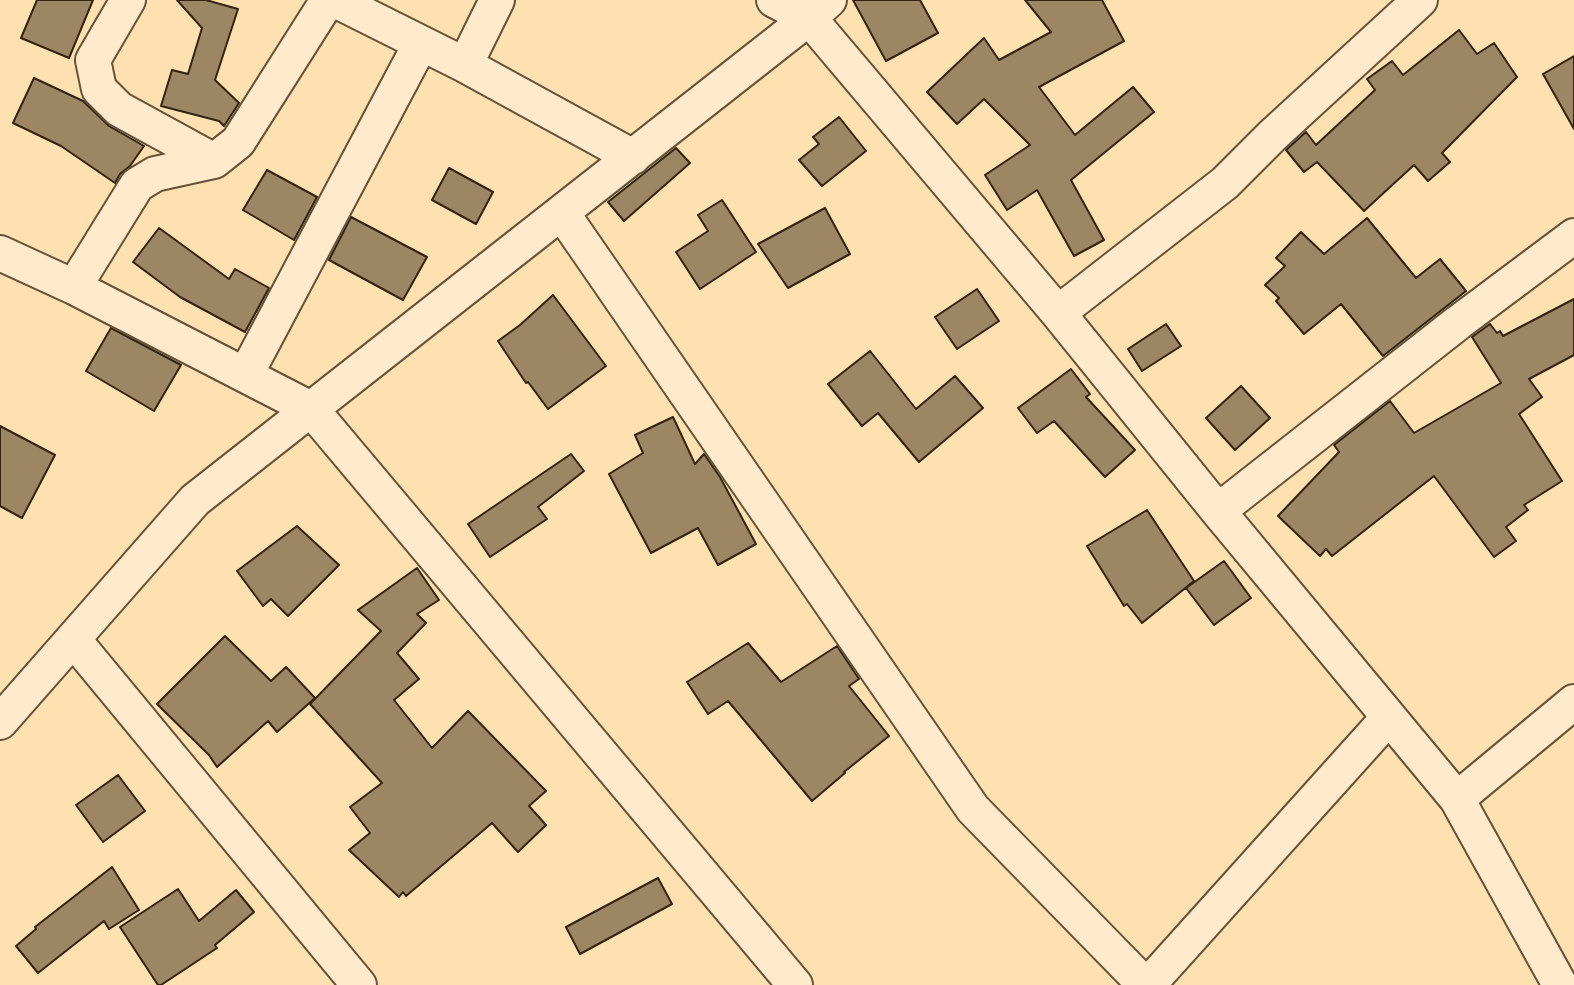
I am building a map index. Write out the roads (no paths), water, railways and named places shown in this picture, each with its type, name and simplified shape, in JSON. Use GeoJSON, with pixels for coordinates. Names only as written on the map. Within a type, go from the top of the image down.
{"type":"FeatureCollection","features":[{"type":"Feature","properties":{"kind":"street"},"geometry":{"type":"LineString","coordinates":[[128,0],[93,60],[99,89],[119,109],[214,161]]}},
{"type":"Feature","properties":{"kind":"street"},"geometry":{"type":"LineString","coordinates":[[74,287],[137,185],[155,174],[214,161],[238,142],[328,0]]}},
{"type":"Feature","properties":{"kind":"street"},"geometry":{"type":"LineString","coordinates":[[335,0],[465,65],[633,157]]}},
{"type":"Feature","properties":{"kind":"street"},"geometry":{"type":"LineString","coordinates":[[465,65],[497,0]]}},
{"type":"Feature","properties":{"kind":"street"},"geometry":{"type":"LineString","coordinates":[[774,0],[819,9],[1058,313],[1457,799],[1560,985]]}},
{"type":"Feature","properties":{"kind":"street"},"geometry":{"type":"LineString","coordinates":[[1058,313],[1225,183],[1420,0]]}},
{"type":"Feature","properties":{"kind":"street"},"geometry":{"type":"LineString","coordinates":[[0,722],[195,500],[819,9]]}},
{"type":"Feature","properties":{"kind":"street"},"geometry":{"type":"LineString","coordinates":[[246,374],[421,43]]}},
{"type":"Feature","properties":{"kind":"street"},"geometry":{"type":"LineString","coordinates":[[562,213],[973,809],[1146,985],[1389,717]]}},
{"type":"Feature","properties":{"kind":"street"},"geometry":{"type":"LineString","coordinates":[[1218,511],[1574,236]]}},
{"type":"Feature","properties":{"kind":"street"},"geometry":{"type":"LineString","coordinates":[[0,253],[74,287],[311,409],[795,985]]}},
{"type":"Feature","properties":{"kind":"street"},"geometry":{"type":"LineString","coordinates":[[73,639],[359,985]]}},
{"type":"Feature","properties":{"kind":"street"},"geometry":{"type":"LineString","coordinates":[[1457,799],[1574,702]]}}]}
